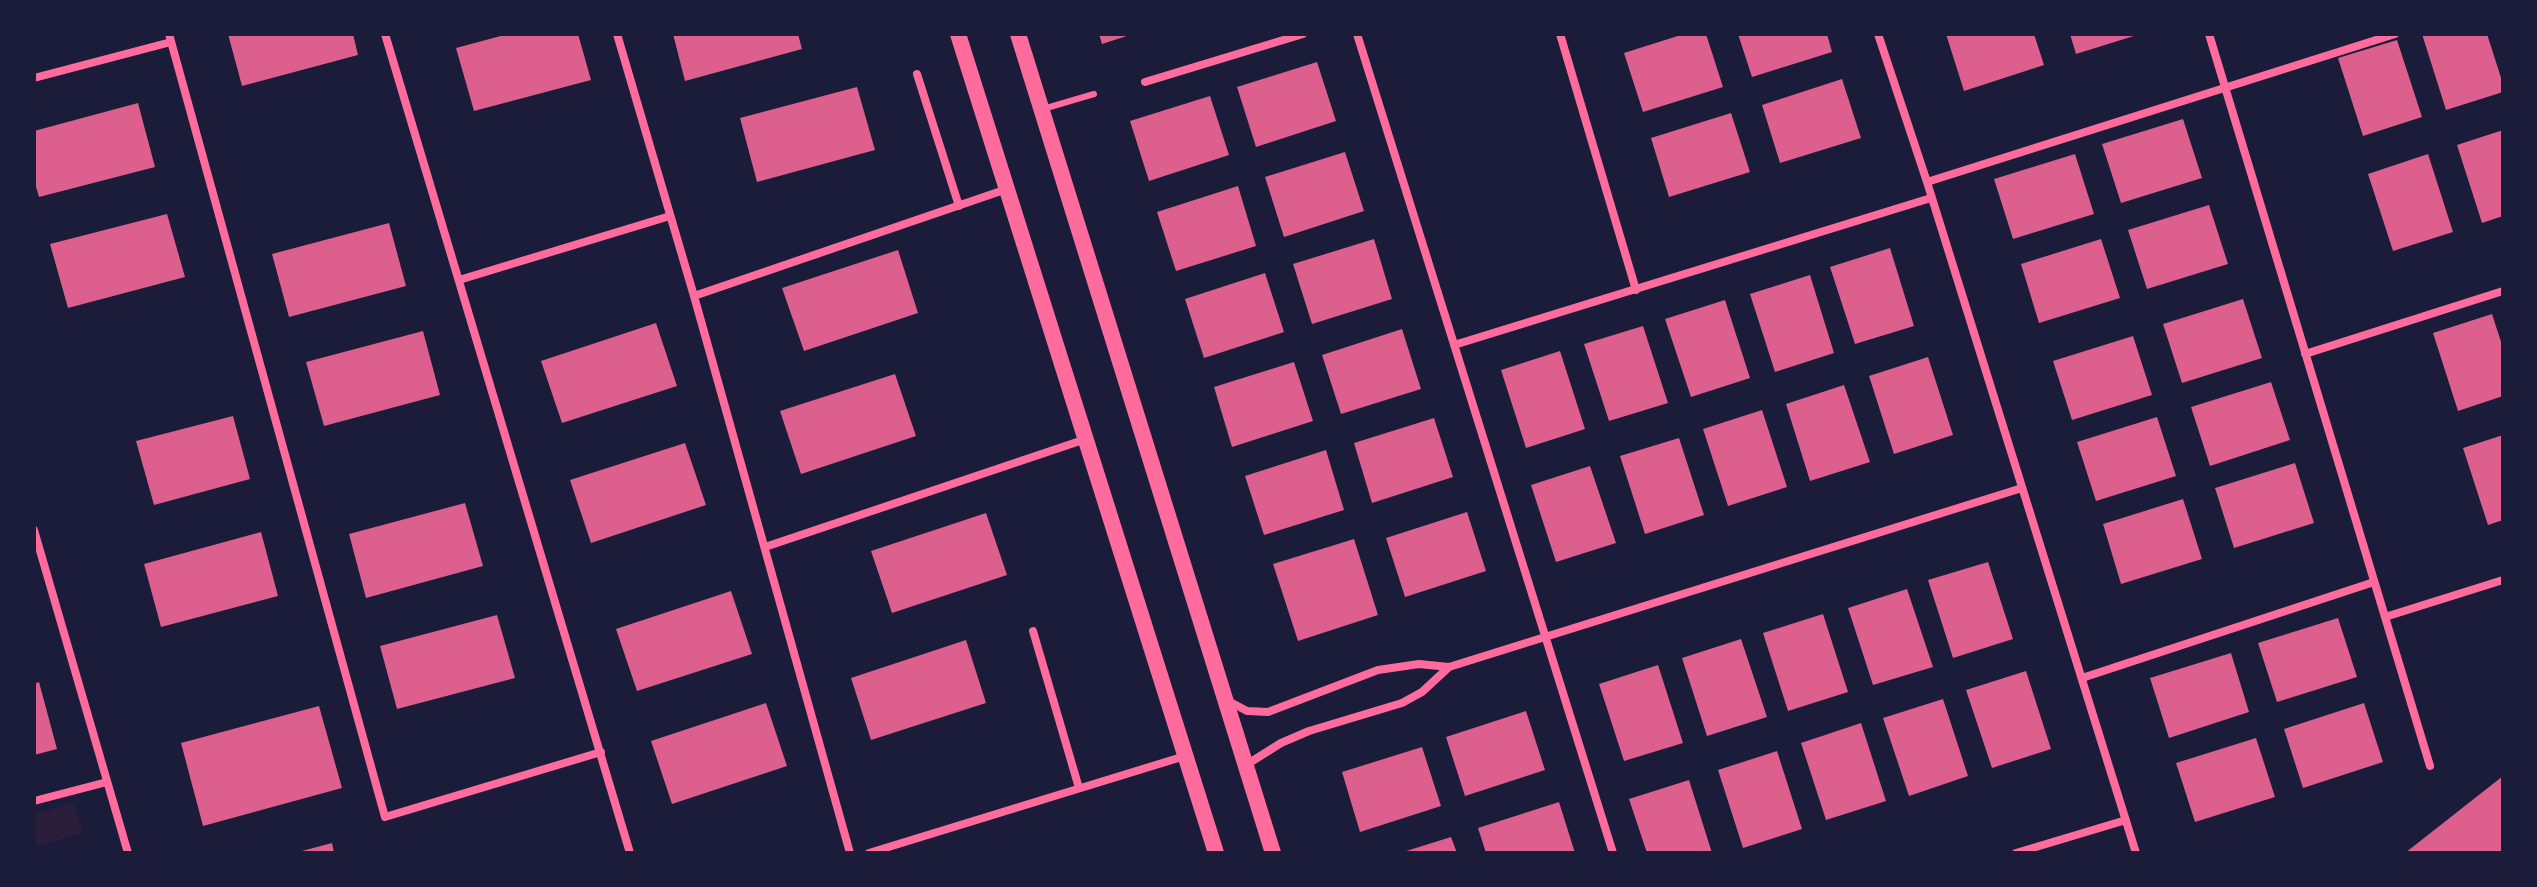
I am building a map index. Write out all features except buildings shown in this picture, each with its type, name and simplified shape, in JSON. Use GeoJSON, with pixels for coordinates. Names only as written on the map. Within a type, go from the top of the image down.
{"type":"FeatureCollection","features":[{"type":"Feature","properties":{"kind":"main road"},"geometry":{"type":"LineString","coordinates":[[958,34],[1216,853]]}},
{"type":"Feature","properties":{"kind":"main road"},"geometry":{"type":"LineString","coordinates":[[1018,34],[1273,853]]}},
{"type":"Feature","properties":{"kind":"street"},"geometry":{"type":"LineString","coordinates":[[385,34],[630,853]]}},
{"type":"Feature","properties":{"kind":"street"},"geometry":{"type":"LineString","coordinates":[[617,34],[850,853]]}},
{"type":"Feature","properties":{"kind":"street"},"geometry":{"type":"LineString","coordinates":[[1145,82],[1303,34]]}},
{"type":"Feature","properties":{"kind":"street"},"geometry":{"type":"LineString","coordinates":[[1357,34],[1613,853]]}},
{"type":"Feature","properties":{"kind":"street"},"geometry":{"type":"LineString","coordinates":[[1560,34],[1636,290]]}},
{"type":"Feature","properties":{"kind":"street"},"geometry":{"type":"LineString","coordinates":[[1878,34],[2136,853]]}},
{"type":"Feature","properties":{"kind":"street"},"geometry":{"type":"LineString","coordinates":[[2209,34],[2430,766]]}},
{"type":"Feature","properties":{"kind":"street"},"geometry":{"type":"LineString","coordinates":[[1927,182],[2395,34]]}},
{"type":"Feature","properties":{"kind":"street"},"geometry":{"type":"LineString","coordinates":[[34,78],[170,38],[385,817],[601,752]]}},
{"type":"Feature","properties":{"kind":"street"},"geometry":{"type":"LineString","coordinates":[[917,74],[959,206]]}},
{"type":"Feature","properties":{"kind":"street"},"geometry":{"type":"LineString","coordinates":[[694,296],[1007,189]]}},
{"type":"Feature","properties":{"kind":"street"},"geometry":{"type":"LineString","coordinates":[[1454,345],[1931,198]]}},
{"type":"Feature","properties":{"kind":"street"},"geometry":{"type":"LineString","coordinates":[[459,280],[670,216]]}},
{"type":"Feature","properties":{"kind":"street"},"geometry":{"type":"LineString","coordinates":[[2305,354],[2503,291]]}},
{"type":"Feature","properties":{"kind":"street"},"geometry":{"type":"LineString","coordinates":[[765,547],[1086,439]]}},
{"type":"Feature","properties":{"kind":"street"},"geometry":{"type":"LineString","coordinates":[[1225,698],[1247,711],[1259,713],[1275,710],[1378,670],[1419,664],[1449,667],[2022,488]]}},
{"type":"Feature","properties":{"kind":"street"},"geometry":{"type":"LineString","coordinates":[[34,530],[128,853]]}},
{"type":"Feature","properties":{"kind":"street"},"geometry":{"type":"LineString","coordinates":[[2385,617],[2503,580]]}},
{"type":"Feature","properties":{"kind":"street"},"geometry":{"type":"LineString","coordinates":[[2082,678],[2374,582]]}},
{"type":"Feature","properties":{"kind":"street"},"geometry":{"type":"LineString","coordinates":[[1033,631],[1079,788]]}},
{"type":"Feature","properties":{"kind":"street"},"geometry":{"type":"LineString","coordinates":[[1246,765],[1281,743],[1309,731],[1402,703],[1422,692],[1449,667]]}},
{"type":"Feature","properties":{"kind":"street"},"geometry":{"type":"LineString","coordinates":[[869,853],[903,848],[1079,788],[1185,756]]}},
{"type":"Feature","properties":{"kind":"street"},"geometry":{"type":"LineString","coordinates":[[34,801],[107,782]]}},
{"type":"Feature","properties":{"kind":"street"},"geometry":{"type":"LineString","coordinates":[[2016,853],[2126,820]]}},
{"type":"Feature","properties":{"kind":"lane"},"geometry":{"type":"LineString","coordinates":[[1042,109],[1094,94]]}},
{"type":"Feature","properties":{"kind":"shaded area"},"geometry":{"type":"Polygon","coordinates":[[[73,803],[83,833],[34,847],[34,814],[73,803]]]}}]}
